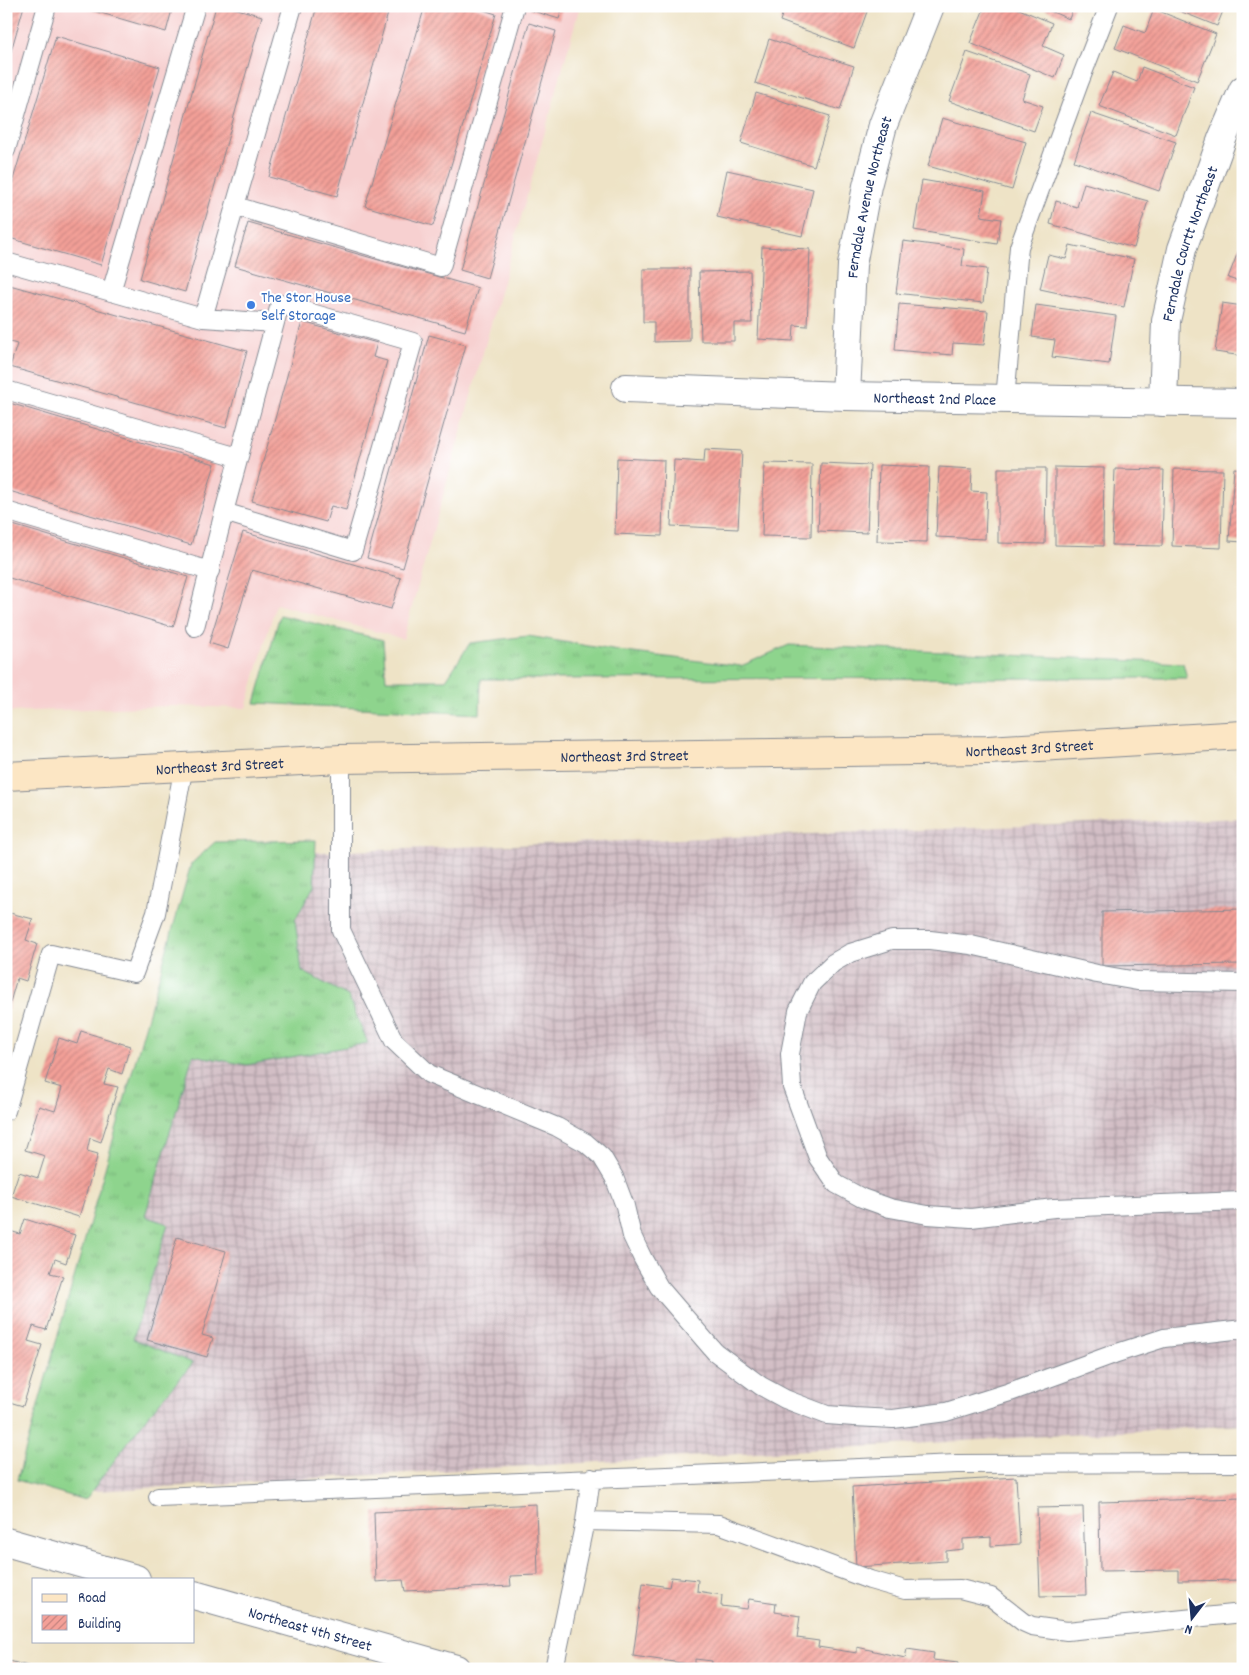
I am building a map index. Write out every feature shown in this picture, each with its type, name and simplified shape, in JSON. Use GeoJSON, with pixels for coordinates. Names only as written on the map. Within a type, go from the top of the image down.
{"type":"FeatureCollection","features":[{"type":"Feature","properties":{"kind":"main road","name":"Northeast 3rd Street"},"geometry":{"type":"LineString","coordinates":[[6,776],[341,759],[988,750],[1243,735]]}},
{"type":"Feature","properties":{"kind":"street","name":"Ferndale Avenue Northeast"},"geometry":{"type":"LineString","coordinates":[[846,396],[852,265],[867,186],[883,125],[930,6]]}},
{"type":"Feature","properties":{"kind":"street","name":"Ferndale Courtt Northeast"},"geometry":{"type":"LineString","coordinates":[[1164,402],[1166,321],[1182,250],[1222,139],[1243,90]]}},
{"type":"Feature","properties":{"kind":"street","name":"Northeast 2nd Place"},"geometry":{"type":"LineString","coordinates":[[626,388],[846,396],[1243,403]]}},
{"type":"Feature","properties":{"kind":"street"},"geometry":{"type":"LineString","coordinates":[[6,1542],[132,1578]]}},
{"type":"Feature","properties":{"kind":"street","name":"Northeast 4th Street"},"geometry":{"type":"LineString","coordinates":[[195,1595],[456,1669]]}},
{"type":"Feature","properties":{"kind":"lane"},"geometry":{"type":"LineString","coordinates":[[6,150],[48,6]]}},
{"type":"Feature","properties":{"kind":"lane"},"geometry":{"type":"LineString","coordinates":[[111,292],[196,6]]}},
{"type":"Feature","properties":{"kind":"lane"},"geometry":{"type":"LineString","coordinates":[[203,318],[293,6]]}},
{"type":"Feature","properties":{"kind":"lane"},"geometry":{"type":"LineString","coordinates":[[235,206],[441,267],[515,6]]}},
{"type":"Feature","properties":{"kind":"lane"},"geometry":{"type":"LineString","coordinates":[[1005,399],[1020,247],[1109,6]]}},
{"type":"Feature","properties":{"kind":"lane"},"geometry":{"type":"LineString","coordinates":[[6,262],[203,318],[275,323]]}},
{"type":"Feature","properties":{"kind":"lane"},"geometry":{"type":"LineString","coordinates":[[195,627],[210,571],[224,512],[238,457],[280,304],[413,342],[353,551],[224,512]]}},
{"type":"Feature","properties":{"kind":"lane"},"geometry":{"type":"LineString","coordinates":[[6,390],[238,457]]}},
{"type":"Feature","properties":{"kind":"lane"},"geometry":{"type":"LineString","coordinates":[[6,511],[210,571]]}},
{"type":"Feature","properties":{"kind":"lane"},"geometry":{"type":"LineString","coordinates":[[341,759],[341,930],[394,1041],[429,1074],[557,1127],[586,1143],[602,1157],[614,1177],[625,1206],[632,1236],[659,1287],[715,1352],[761,1386],[786,1399],[827,1414],[854,1417],[902,1418],[946,1412],[1010,1392],[1164,1338],[1243,1329]]}},
{"type":"Feature","properties":{"kind":"lane"},"geometry":{"type":"LineString","coordinates":[[6,1111],[51,954],[134,974],[156,914],[184,766]]}},
{"type":"Feature","properties":{"kind":"lane"},"geometry":{"type":"LineString","coordinates":[[1243,983],[1137,981],[1096,974],[971,946],[930,940],[892,940],[850,953],[833,963],[812,982],[798,1011],[790,1054],[792,1088],[818,1158],[836,1184],[862,1198],[890,1208],[928,1215],[971,1218],[1054,1208],[1243,1202]]}},
{"type":"Feature","properties":{"kind":"lane"},"geometry":{"type":"LineString","coordinates":[[158,1497],[956,1464],[1243,1463]]}},
{"type":"Feature","properties":{"kind":"lane"},"geometry":{"type":"LineString","coordinates":[[554,1669],[591,1478]]}},
{"type":"Feature","properties":{"kind":"lane"},"geometry":{"type":"LineString","coordinates":[[584,1520],[719,1524],[870,1580],[905,1590],[960,1588],[991,1598],[1023,1622],[1032,1626],[1067,1631],[1243,1613]]}},
{"type":"Feature","properties":{"kind":"shaded area","name":"The Stor House Self Storage"},"geometry":{"type":"Polygon","coordinates":[[[6,6],[580,6],[403,639],[276,604],[246,708],[172,706],[6,712],[6,6]]]}},
{"type":"Feature","properties":{"kind":"shaded area"},"geometry":{"type":"Polygon","coordinates":[[[1243,818],[1243,1425],[59,1493],[240,855],[1243,818]]]}},
{"type":"Feature","properties":{"kind":"green space"},"geometry":{"type":"Polygon","coordinates":[[[280,615],[383,640],[386,680],[446,680],[470,643],[528,636],[625,652],[741,666],[789,645],[1183,663],[1187,678],[481,679],[480,714],[255,703],[280,615]]]}},
{"type":"Feature","properties":{"kind":"green space"},"geometry":{"type":"Polygon","coordinates":[[[316,840],[314,886],[295,920],[302,971],[348,996],[368,1043],[247,1065],[193,1055],[145,1216],[168,1224],[133,1339],[193,1363],[146,1418],[85,1500],[17,1480],[191,864],[215,842],[316,840]]]}},
{"type":"Feature","properties":{"kind":"building"},"geometry":{"type":"Polygon","coordinates":[[[6,6],[24,6],[7,65],[6,65],[6,6]]]}},
{"type":"Feature","properties":{"kind":"building"},"geometry":{"type":"Polygon","coordinates":[[[77,6],[173,6],[166,32],[77,6]]]}},
{"type":"Feature","properties":{"kind":"building"},"geometry":{"type":"Polygon","coordinates":[[[216,6],[227,6],[262,16],[185,292],[140,279],[216,6]]]}},
{"type":"Feature","properties":{"kind":"building"},"geometry":{"type":"Polygon","coordinates":[[[317,6],[390,6],[337,196],[269,177],[317,6]]]}},
{"type":"Feature","properties":{"kind":"building"},"geometry":{"type":"Polygon","coordinates":[[[425,6],[471,6],[496,14],[433,226],[365,206],[425,6]]]}},
{"type":"Feature","properties":{"kind":"building"},"geometry":{"type":"Polygon","coordinates":[[[531,6],[563,6],[559,19],[530,10],[531,6]]]}},
{"type":"Feature","properties":{"kind":"building"},"geometry":{"type":"Polygon","coordinates":[[[785,6],[869,6],[854,48],[780,21],[785,6]]]}},
{"type":"Feature","properties":{"kind":"building"},"geometry":{"type":"Polygon","coordinates":[[[985,6],[1012,6],[1052,23],[1043,46],[1064,55],[1055,78],[970,43],[985,6]]]}},
{"type":"Feature","properties":{"kind":"building"},"geometry":{"type":"Polygon","coordinates":[[[1038,6],[1074,6],[1069,19],[1038,6]]]}},
{"type":"Feature","properties":{"kind":"building"},"geometry":{"type":"Polygon","coordinates":[[[1167,6],[1225,6],[1217,26],[1167,6]]]}},
{"type":"Feature","properties":{"kind":"building"},"geometry":{"type":"Polygon","coordinates":[[[1154,9],[1216,34],[1197,81],[1115,48],[1124,25],[1145,33],[1154,9]]]}},
{"type":"Feature","properties":{"kind":"building"},"geometry":{"type":"Polygon","coordinates":[[[529,23],[556,31],[487,278],[460,270],[529,23]]]}},
{"type":"Feature","properties":{"kind":"building"},"geometry":{"type":"Polygon","coordinates":[[[56,36],[160,67],[101,265],[6,237],[6,203],[56,36]]]}},
{"type":"Feature","properties":{"kind":"building"},"geometry":{"type":"Polygon","coordinates":[[[769,39],[854,66],[840,110],[755,83],[769,39]]]}},
{"type":"Feature","properties":{"kind":"building"},"geometry":{"type":"Polygon","coordinates":[[[967,52],[1030,74],[1022,99],[1043,106],[1034,131],[949,101],[967,52]]]}},
{"type":"Feature","properties":{"kind":"building"},"geometry":{"type":"Polygon","coordinates":[[[1142,67],[1194,87],[1176,135],[1099,106],[1113,72],[1137,82],[1142,67]]]}},
{"type":"Feature","properties":{"kind":"building"},"geometry":{"type":"Polygon","coordinates":[[[756,93],[830,116],[814,166],[741,143],[756,93]]]}},
{"type":"Feature","properties":{"kind":"building"},"geometry":{"type":"Polygon","coordinates":[[[1091,113],[1176,142],[1159,191],[1074,161],[1091,113]]]}},
{"type":"Feature","properties":{"kind":"building"},"geometry":{"type":"Polygon","coordinates":[[[942,118],[1026,142],[1012,190],[928,166],[942,118]]]}},
{"type":"Feature","properties":{"kind":"building"},"geometry":{"type":"Polygon","coordinates":[[[727,170],[813,189],[802,236],[717,217],[727,170]]]}},
{"type":"Feature","properties":{"kind":"building"},"geometry":{"type":"Polygon","coordinates":[[[922,180],[985,191],[981,216],[1001,219],[997,244],[914,230],[922,180]]]}},
{"type":"Feature","properties":{"kind":"building"},"geometry":{"type":"Polygon","coordinates":[[[1084,183],[1148,201],[1134,248],[1050,224],[1056,201],[1077,207],[1084,183]]]}},
{"type":"Feature","properties":{"kind":"building"},"geometry":{"type":"Polygon","coordinates":[[[248,223],[478,288],[465,331],[235,266],[248,223]]]}},
{"type":"Feature","properties":{"kind":"building"},"geometry":{"type":"Polygon","coordinates":[[[1243,239],[1243,283],[1228,278],[1243,239]]]}},
{"type":"Feature","properties":{"kind":"building"},"geometry":{"type":"Polygon","coordinates":[[[903,241],[964,249],[962,266],[987,269],[983,303],[896,293],[903,241]]]}},
{"type":"Feature","properties":{"kind":"building"},"geometry":{"type":"Polygon","coordinates":[[[1070,245],[1134,259],[1124,307],[1040,289],[1048,255],[1066,259],[1070,245]]]}},
{"type":"Feature","properties":{"kind":"building"},"geometry":{"type":"Polygon","coordinates":[[[762,247],[810,249],[807,326],[794,325],[793,341],[758,339],[762,247]]]}},
{"type":"Feature","properties":{"kind":"building"},"geometry":{"type":"Polygon","coordinates":[[[643,269],[690,269],[690,341],[654,342],[654,322],[643,322],[643,269]]]}},
{"type":"Feature","properties":{"kind":"building"},"geometry":{"type":"Polygon","coordinates":[[[750,271],[752,323],[734,323],[734,341],[701,341],[699,272],[750,271]]]}},
{"type":"Feature","properties":{"kind":"building"},"geometry":{"type":"Polygon","coordinates":[[[6,284],[247,351],[226,428],[10,367],[17,344],[6,341],[6,284]]]}},
{"type":"Feature","properties":{"kind":"building"},"geometry":{"type":"Polygon","coordinates":[[[1222,303],[1243,306],[1243,356],[1215,352],[1222,303]]]}},
{"type":"Feature","properties":{"kind":"building"},"geometry":{"type":"Polygon","coordinates":[[[899,304],[988,311],[984,345],[953,343],[952,355],[895,350],[899,304]]]}},
{"type":"Feature","properties":{"kind":"building"},"geometry":{"type":"Polygon","coordinates":[[[1036,305],[1116,316],[1109,364],[1052,357],[1055,340],[1032,337],[1036,305]]]}},
{"type":"Feature","properties":{"kind":"building"},"geometry":{"type":"Polygon","coordinates":[[[302,322],[377,343],[373,357],[387,361],[346,510],[331,506],[326,522],[252,501],[302,322]]]}},
{"type":"Feature","properties":{"kind":"building"},"geometry":{"type":"Polygon","coordinates":[[[429,335],[466,345],[403,568],[367,558],[429,335]]]}},
{"type":"Feature","properties":{"kind":"building"},"geometry":{"type":"Polygon","coordinates":[[[6,402],[215,464],[191,545],[6,490],[6,402]]]}},
{"type":"Feature","properties":{"kind":"building"},"geometry":{"type":"Polygon","coordinates":[[[705,449],[742,451],[738,529],[671,526],[674,460],[704,462],[705,449]]]}},
{"type":"Feature","properties":{"kind":"building"},"geometry":{"type":"Polygon","coordinates":[[[617,458],[664,460],[662,536],[615,534],[617,458]]]}},
{"type":"Feature","properties":{"kind":"building"},"geometry":{"type":"Polygon","coordinates":[[[764,463],[812,464],[811,537],[762,536],[764,463]]]}},
{"type":"Feature","properties":{"kind":"building"},"geometry":{"type":"Polygon","coordinates":[[[821,463],[870,465],[867,533],[818,531],[821,463]]]}},
{"type":"Feature","properties":{"kind":"building"},"geometry":{"type":"Polygon","coordinates":[[[879,465],[929,467],[927,542],[877,541],[879,465]]]}},
{"type":"Feature","properties":{"kind":"building"},"geometry":{"type":"Polygon","coordinates":[[[939,467],[972,469],[971,491],[987,492],[985,539],[936,537],[939,467]]]}},
{"type":"Feature","properties":{"kind":"building"},"geometry":{"type":"Polygon","coordinates":[[[1055,467],[1104,468],[1103,546],[1055,545],[1055,467]]]}},
{"type":"Feature","properties":{"kind":"building"},"geometry":{"type":"Polygon","coordinates":[[[998,468],[1046,468],[1045,544],[998,543],[998,468]]]}},
{"type":"Feature","properties":{"kind":"building"},"geometry":{"type":"Polygon","coordinates":[[[1234,468],[1243,469],[1243,542],[1229,541],[1234,468]]]}},
{"type":"Feature","properties":{"kind":"building"},"geometry":{"type":"Polygon","coordinates":[[[1115,469],[1164,470],[1162,546],[1112,545],[1115,469]]]}},
{"type":"Feature","properties":{"kind":"building"},"geometry":{"type":"Polygon","coordinates":[[[1174,469],[1223,470],[1221,548],[1172,546],[1174,469]]]}},
{"type":"Feature","properties":{"kind":"building"},"geometry":{"type":"Polygon","coordinates":[[[6,523],[188,577],[173,627],[6,577],[6,523]]]}},
{"type":"Feature","properties":{"kind":"building"},"geometry":{"type":"Polygon","coordinates":[[[243,532],[401,578],[391,609],[252,570],[228,649],[209,643],[243,532]]]}},
{"type":"Feature","properties":{"kind":"building"},"geometry":{"type":"Polygon","coordinates":[[[1243,909],[1243,964],[1102,966],[1102,912],[1243,909]]]}},
{"type":"Feature","properties":{"kind":"building"},"geometry":{"type":"Polygon","coordinates":[[[6,912],[33,919],[26,940],[37,944],[26,981],[17,978],[7,1013],[6,912]]]}},
{"type":"Feature","properties":{"kind":"building"},"geometry":{"type":"Polygon","coordinates":[[[81,1031],[130,1046],[122,1074],[109,1069],[104,1084],[118,1087],[101,1142],[90,1138],[87,1151],[98,1154],[79,1217],[11,1196],[19,1172],[38,1178],[45,1156],[25,1150],[39,1106],[55,1111],[62,1088],[45,1083],[59,1038],[77,1044],[81,1031]]]}},
{"type":"Feature","properties":{"kind":"building"},"geometry":{"type":"Polygon","coordinates":[[[25,1219],[75,1235],[66,1263],[55,1259],[50,1273],[63,1276],[46,1330],[33,1326],[28,1341],[42,1345],[23,1406],[6,1401],[6,1291],[9,1282],[6,1282],[6,1230],[20,1234],[25,1219]]]}},
{"type":"Feature","properties":{"kind":"building"},"geometry":{"type":"Polygon","coordinates":[[[177,1237],[226,1251],[202,1335],[213,1338],[207,1357],[147,1340],[177,1237]]]}},
{"type":"Feature","properties":{"kind":"building"},"geometry":{"type":"Polygon","coordinates":[[[1016,1477],[1020,1544],[991,1546],[991,1537],[963,1539],[963,1549],[946,1551],[946,1561],[856,1567],[852,1487],[1016,1477]]]}},
{"type":"Feature","properties":{"kind":"building"},"geometry":{"type":"Polygon","coordinates":[[[1243,1498],[1243,1580],[1178,1581],[1178,1570],[1100,1571],[1099,1502],[1243,1498]]]}},
{"type":"Feature","properties":{"kind":"building"},"geometry":{"type":"Polygon","coordinates":[[[536,1504],[538,1575],[510,1576],[511,1586],[405,1591],[403,1580],[376,1582],[374,1512],[536,1504]]]}},
{"type":"Feature","properties":{"kind":"building"},"geometry":{"type":"Polygon","coordinates":[[[1083,1507],[1086,1595],[1040,1596],[1037,1508],[1083,1507]]]}},
{"type":"Feature","properties":{"kind":"building"},"geometry":{"type":"Polygon","coordinates":[[[671,1577],[698,1580],[697,1591],[722,1595],[721,1606],[747,1609],[749,1599],[776,1603],[775,1612],[800,1616],[797,1638],[819,1641],[818,1647],[857,1653],[857,1647],[905,1658],[907,1649],[934,1653],[933,1660],[958,1663],[957,1669],[711,1669],[712,1661],[695,1659],[695,1665],[633,1656],[643,1583],[669,1587],[671,1577]]]}},
{"type":"Feature","properties":{"kind":"building"},"geometry":{"type":"Polygon","coordinates":[[[6,1660],[35,1668],[35,1669],[6,1669],[6,1660]]]}},
{"type":"Feature","properties":{"kind":"place","name":"The Stor House Self Storage"},"geometry":{"type":"Point","coordinates":[251,305]}}]}
